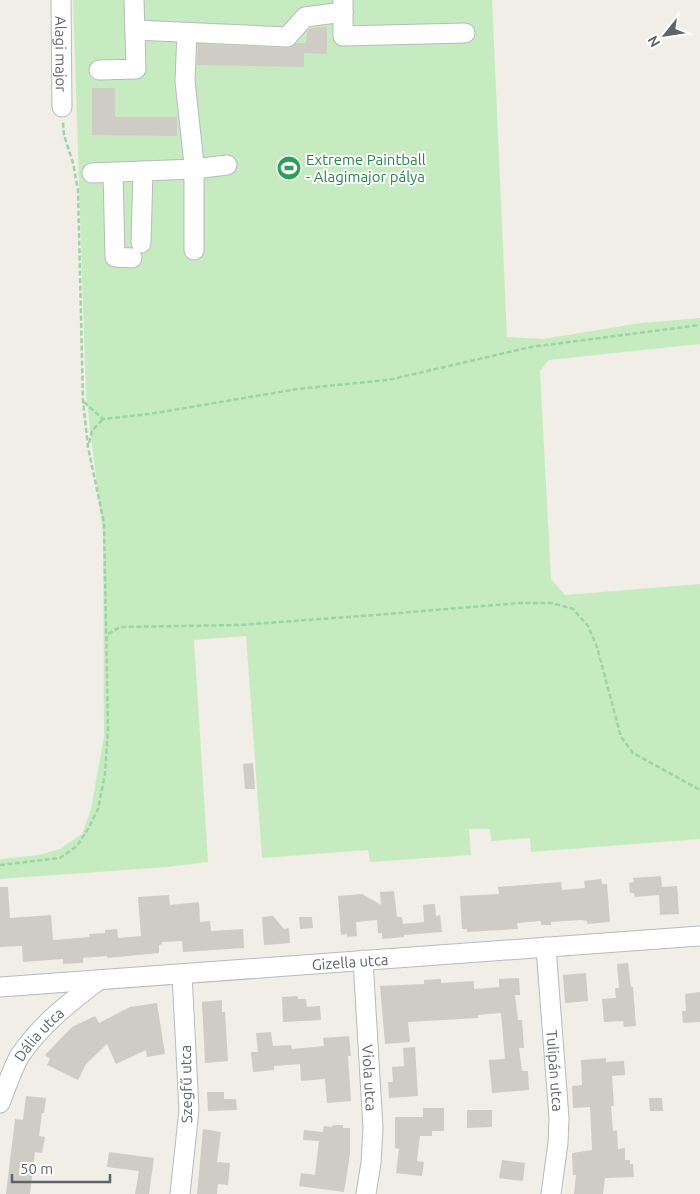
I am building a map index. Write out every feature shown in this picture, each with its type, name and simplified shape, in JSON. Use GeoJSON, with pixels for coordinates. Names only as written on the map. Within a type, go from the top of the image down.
{"type":"FeatureCollection","features":[{"type":"Feature","properties":{"kind":"street","name":"Alagi major"},"geometry":{"type":"LineString","coordinates":[[61,0],[62,107]]}},
{"type":"Feature","properties":{"kind":"street"},"geometry":{"type":"LineString","coordinates":[[99,70],[136,70],[134,0]]}},
{"type":"Feature","properties":{"kind":"street"},"geometry":{"type":"LineString","coordinates":[[135,30],[287,37],[305,17],[343,6],[343,36],[465,34]]}},
{"type":"Feature","properties":{"kind":"street"},"geometry":{"type":"LineString","coordinates":[[187,33],[185,81],[194,169],[194,250]]}},
{"type":"Feature","properties":{"kind":"street"},"geometry":{"type":"LineString","coordinates":[[92,173],[194,169],[227,165]]}},
{"type":"Feature","properties":{"kind":"street"},"geometry":{"type":"LineString","coordinates":[[113,172],[115,257],[137,250],[143,171]]}},
{"type":"Feature","properties":{"kind":"street","name":"Gizella utca"},"geometry":{"type":"LineString","coordinates":[[0,987],[700,936]]}},
{"type":"Feature","properties":{"kind":"street","name":"Tulipán utca"},"geometry":{"type":"LineString","coordinates":[[546,947],[559,1118],[558,1143],[551,1194]]}},
{"type":"Feature","properties":{"kind":"street","name":"Viola utca"},"geometry":{"type":"LineString","coordinates":[[363,960],[373,1128],[371,1162],[366,1194]]}},
{"type":"Feature","properties":{"kind":"street","name":"Szegfű utca"},"geometry":{"type":"LineString","coordinates":[[180,1194],[189,1110],[182,974]]}},
{"type":"Feature","properties":{"kind":"street","name":"Dália utca"},"geometry":{"type":"LineString","coordinates":[[0,1103],[20,1057],[35,1037],[65,1006],[99,980]]}},
{"type":"Feature","properties":{"kind":"path"},"geometry":{"type":"LineString","coordinates":[[0,865],[60,858],[77,846],[98,809],[105,774],[108,728],[104,523],[88,447],[83,401],[78,190],[73,163],[64,135],[62,107]]}},
{"type":"Feature","properties":{"kind":"path"},"geometry":{"type":"LineString","coordinates":[[88,447],[92,431],[103,419],[149,414],[298,390],[388,380],[532,347],[700,325]]}},
{"type":"Feature","properties":{"kind":"path"},"geometry":{"type":"LineString","coordinates":[[83,401],[103,419]]}},
{"type":"Feature","properties":{"kind":"path"},"geometry":{"type":"LineString","coordinates":[[105,645],[108,634],[120,627],[239,625],[520,603],[552,603],[573,609],[588,626],[597,647],[621,737],[633,753],[700,790]]}},
{"type":"Feature","properties":{"kind":"green space"},"geometry":{"type":"Polygon","coordinates":[[[73,0],[492,0],[507,337],[544,339],[641,323],[700,318],[700,344],[549,360],[540,371],[551,579],[565,595],[700,584],[700,839],[531,852],[530,838],[491,841],[490,829],[469,829],[471,855],[370,862],[368,850],[262,858],[246,636],[194,640],[208,862],[168,867],[0,879],[0,859],[39,855],[60,849],[82,834],[91,809],[104,736],[103,534],[86,396],[73,0]]]}},
{"type":"Feature","properties":{"kind":"building"},"geometry":{"type":"Polygon","coordinates":[[[327,27],[327,54],[304,53],[304,67],[197,65],[198,44],[287,48],[292,47],[296,43],[306,43],[307,32],[311,28],[327,27]]]}},
{"type":"Feature","properties":{"kind":"building"},"geometry":{"type":"Polygon","coordinates":[[[92,88],[115,88],[115,117],[177,117],[177,136],[92,135],[92,88]]]}},
{"type":"Feature","properties":{"kind":"building"},"geometry":{"type":"Polygon","coordinates":[[[253,763],[255,789],[245,789],[243,764],[253,763]]]}},
{"type":"Feature","properties":{"kind":"building"},"geometry":{"type":"Polygon","coordinates":[[[661,876],[662,887],[677,886],[679,914],[660,915],[659,895],[635,897],[634,893],[630,893],[629,883],[634,882],[633,878],[661,876]]]}},
{"type":"Feature","properties":{"kind":"building"},"geometry":{"type":"Polygon","coordinates":[[[601,879],[602,884],[607,884],[610,922],[587,924],[587,921],[581,920],[551,922],[551,925],[541,925],[541,921],[517,923],[518,929],[467,932],[467,929],[462,929],[460,896],[499,894],[498,887],[561,882],[562,890],[585,888],[584,881],[601,879]]]}},
{"type":"Feature","properties":{"kind":"building"},"geometry":{"type":"Polygon","coordinates":[[[0,887],[8,887],[10,918],[51,915],[53,940],[90,937],[89,934],[105,933],[105,930],[117,929],[118,938],[141,936],[138,897],[169,895],[170,905],[199,902],[200,922],[210,921],[211,931],[243,929],[244,948],[183,952],[182,941],[162,942],[159,945],[159,953],[107,958],[107,956],[83,958],[83,963],[63,964],[63,959],[23,962],[22,946],[0,947],[0,887]]]}},
{"type":"Feature","properties":{"kind":"building"},"geometry":{"type":"Polygon","coordinates":[[[394,891],[397,917],[402,917],[403,924],[424,922],[423,905],[435,904],[436,916],[440,915],[442,932],[382,939],[382,933],[378,933],[377,920],[356,922],[357,936],[347,937],[347,934],[341,935],[338,896],[362,894],[381,905],[380,892],[394,891]]]}},
{"type":"Feature","properties":{"kind":"building"},"geometry":{"type":"Polygon","coordinates":[[[273,916],[284,929],[289,928],[290,943],[264,945],[262,917],[273,916]]]}},
{"type":"Feature","properties":{"kind":"building"},"geometry":{"type":"Polygon","coordinates":[[[299,917],[312,917],[313,928],[300,929],[299,917]]]}},
{"type":"Feature","properties":{"kind":"building"},"geometry":{"type":"Polygon","coordinates":[[[628,963],[631,987],[633,987],[636,1026],[624,1027],[623,1021],[604,1022],[602,999],[616,998],[615,988],[619,988],[617,964],[628,963]]]}},
{"type":"Feature","properties":{"kind":"building"},"geometry":{"type":"Polygon","coordinates":[[[586,973],[588,1001],[565,1003],[563,975],[586,973]]]}},
{"type":"Feature","properties":{"kind":"building"},"geometry":{"type":"Polygon","coordinates":[[[519,978],[520,995],[515,995],[518,1020],[522,1020],[524,1048],[519,1048],[522,1071],[528,1071],[529,1090],[492,1093],[489,1060],[505,1059],[501,1013],[478,1015],[478,1018],[408,1022],[410,1042],[385,1044],[380,986],[424,984],[424,980],[441,979],[441,983],[474,981],[474,989],[499,987],[499,979],[519,978]]]}},
{"type":"Feature","properties":{"kind":"building"},"geometry":{"type":"Polygon","coordinates":[[[700,992],[700,1022],[683,1023],[682,1011],[686,1011],[685,994],[700,992]]]}},
{"type":"Feature","properties":{"kind":"building"},"geometry":{"type":"Polygon","coordinates":[[[298,996],[298,999],[306,999],[307,1007],[320,1006],[321,1020],[283,1022],[282,997],[298,996]]]}},
{"type":"Feature","properties":{"kind":"building"},"geometry":{"type":"Polygon","coordinates":[[[222,1000],[222,1012],[225,1012],[228,1061],[205,1063],[202,1002],[222,1000]]]}},
{"type":"Feature","properties":{"kind":"building"},"geometry":{"type":"Polygon","coordinates":[[[157,1003],[165,1054],[147,1057],[146,1050],[116,1064],[107,1044],[86,1064],[78,1080],[47,1065],[50,1059],[45,1055],[72,1027],[95,1016],[99,1023],[130,1007],[157,1003]]]}},
{"type":"Feature","properties":{"kind":"building"},"geometry":{"type":"Polygon","coordinates":[[[271,1032],[273,1046],[291,1045],[292,1049],[324,1046],[323,1038],[349,1036],[351,1056],[348,1056],[351,1101],[327,1103],[325,1079],[301,1081],[300,1064],[274,1066],[274,1070],[253,1072],[251,1052],[258,1052],[256,1033],[271,1032]]]}},
{"type":"Feature","properties":{"kind":"building"},"geometry":{"type":"Polygon","coordinates":[[[415,1047],[418,1096],[389,1098],[388,1082],[393,1082],[392,1067],[404,1066],[403,1048],[415,1047]]]}},
{"type":"Feature","properties":{"kind":"building"},"geometry":{"type":"Polygon","coordinates":[[[606,1058],[606,1062],[624,1061],[625,1075],[612,1076],[614,1106],[611,1106],[613,1131],[617,1130],[618,1149],[625,1148],[625,1160],[630,1160],[630,1164],[633,1164],[634,1177],[605,1178],[603,1194],[574,1194],[576,1175],[573,1175],[572,1153],[592,1150],[590,1107],[573,1108],[572,1086],[582,1085],[581,1060],[606,1058]]]}},
{"type":"Feature","properties":{"kind":"building"},"geometry":{"type":"Polygon","coordinates":[[[207,1092],[224,1092],[224,1099],[236,1099],[237,1110],[208,1111],[207,1092]]]}},
{"type":"Feature","properties":{"kind":"building"},"geometry":{"type":"Polygon","coordinates":[[[26,1096],[46,1098],[39,1136],[45,1137],[42,1153],[35,1152],[30,1194],[6,1194],[15,1119],[23,1120],[26,1096]]]}},
{"type":"Feature","properties":{"kind":"building"},"geometry":{"type":"Polygon","coordinates":[[[649,1098],[662,1098],[663,1111],[650,1111],[649,1098]]]}},
{"type":"Feature","properties":{"kind":"building"},"geometry":{"type":"Polygon","coordinates":[[[423,1108],[444,1108],[444,1131],[432,1131],[432,1136],[420,1136],[417,1161],[424,1162],[422,1176],[396,1173],[399,1149],[395,1148],[395,1117],[423,1117],[423,1108]]]}},
{"type":"Feature","properties":{"kind":"building"},"geometry":{"type":"Polygon","coordinates":[[[467,1110],[492,1110],[492,1127],[467,1128],[467,1110]]]}},
{"type":"Feature","properties":{"kind":"building"},"geometry":{"type":"Polygon","coordinates":[[[333,1125],[343,1125],[343,1128],[350,1128],[350,1154],[344,1192],[299,1186],[301,1173],[315,1175],[319,1141],[303,1140],[304,1130],[323,1132],[324,1126],[332,1127],[333,1125]]]}},
{"type":"Feature","properties":{"kind":"building"},"geometry":{"type":"Polygon","coordinates":[[[203,1129],[221,1132],[217,1162],[230,1163],[228,1185],[218,1184],[217,1194],[197,1194],[203,1129]]]}},
{"type":"Feature","properties":{"kind":"building"},"geometry":{"type":"Polygon","coordinates":[[[109,1152],[154,1158],[149,1194],[135,1194],[139,1171],[107,1167],[109,1152]]]}},
{"type":"Feature","properties":{"kind":"building"},"geometry":{"type":"Polygon","coordinates":[[[502,1160],[525,1163],[523,1181],[499,1178],[502,1160]]]}},
{"type":"Feature","properties":{"kind":"place","name":"Extreme Paintball - Alagimajor pálya"},"geometry":{"type":"Point","coordinates":[289,168]}}]}
